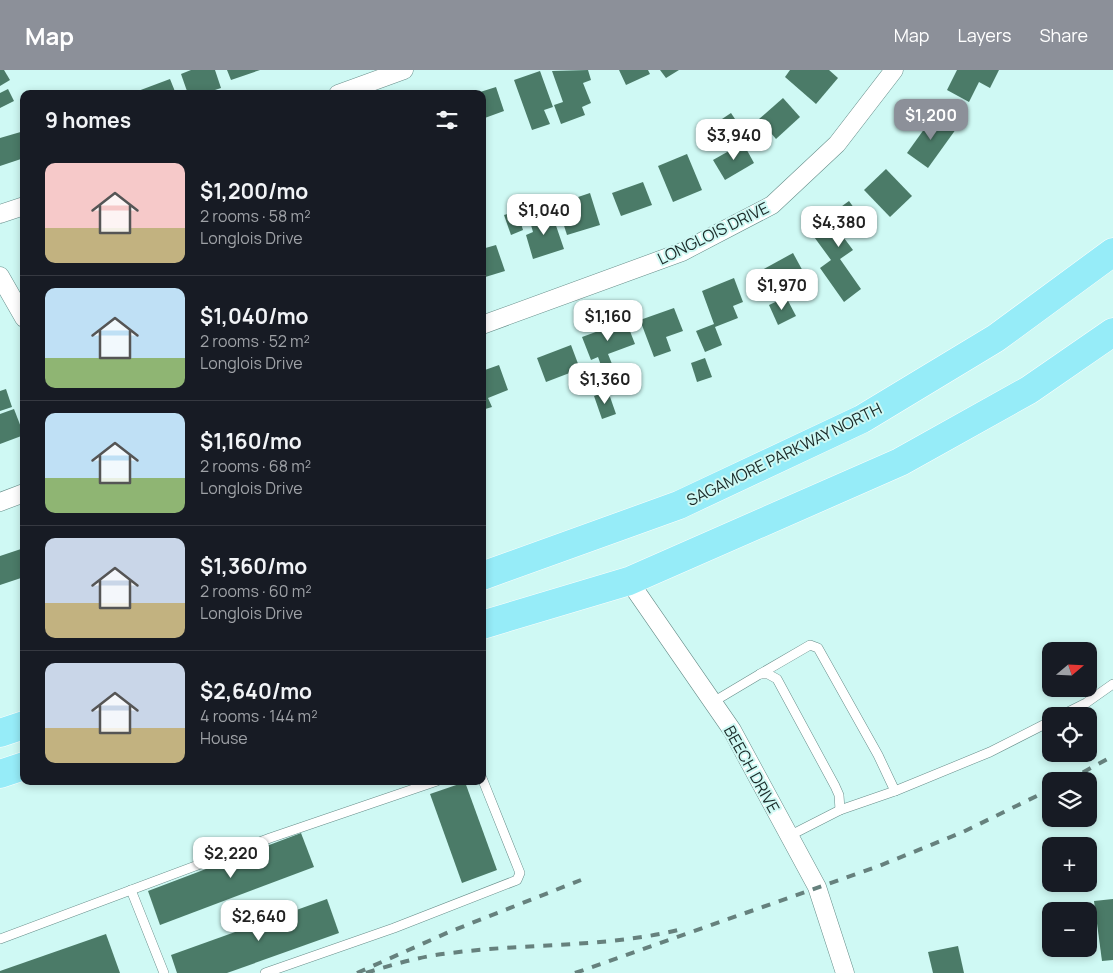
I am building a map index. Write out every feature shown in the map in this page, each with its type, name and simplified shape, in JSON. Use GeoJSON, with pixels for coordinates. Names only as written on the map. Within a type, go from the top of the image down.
{"type":"FeatureCollection","features":[{"type":"Feature","properties":{"kind":"main road","name":"SAGAMORE PARKWAY NORTH"},"geometry":{"type":"LineString","coordinates":[[486,575],[679,505],[862,419],[996,338],[1113,252]]}},
{"type":"Feature","properties":{"kind":"main road"},"geometry":{"type":"LineString","coordinates":[[486,624],[629,581],[900,462],[1029,390],[1113,332]]}},
{"type":"Feature","properties":{"kind":"main road"},"geometry":{"type":"LineString","coordinates":[[0,733],[20,726]]}},
{"type":"Feature","properties":{"kind":"main road"},"geometry":{"type":"LineString","coordinates":[[0,774],[20,767]]}},
{"type":"Feature","properties":{"kind":"street"},"geometry":{"type":"LineString","coordinates":[[349,90],[404,70]]}},
{"type":"Feature","properties":{"kind":"street","name":"LONGLOIS DRIVE"},"geometry":{"type":"LineString","coordinates":[[486,324],[682,252],[772,205],[837,144],[894,70]]}},
{"type":"Feature","properties":{"kind":"street"},"geometry":{"type":"LineString","coordinates":[[0,214],[20,207]]}},
{"type":"Feature","properties":{"kind":"street"},"geometry":{"type":"LineString","coordinates":[[0,276],[20,311]]}},
{"type":"Feature","properties":{"kind":"street"},"geometry":{"type":"LineString","coordinates":[[0,502],[20,494]]}},
{"type":"Feature","properties":{"kind":"street","name":"BEECH DRIVE"},"geometry":{"type":"LineString","coordinates":[[629,581],[732,730],[816,887],[845,973]]}},
{"type":"Feature","properties":{"kind":"lane"},"geometry":{"type":"LineString","coordinates":[[713,702],[810,645],[818,648],[895,792]]}},
{"type":"Feature","properties":{"kind":"lane"},"geometry":{"type":"LineString","coordinates":[[760,674],[768,674],[777,679],[836,786],[840,795],[840,810]]}},
{"type":"Feature","properties":{"kind":"lane"},"geometry":{"type":"LineString","coordinates":[[1078,707],[1113,684]]}},
{"type":"Feature","properties":{"kind":"lane"},"geometry":{"type":"LineString","coordinates":[[789,836],[840,810],[895,792],[990,752],[1042,726]]}},
{"type":"Feature","properties":{"kind":"lane"},"geometry":{"type":"LineString","coordinates":[[0,939],[270,838],[425,785]]}},
{"type":"Feature","properties":{"kind":"lane"},"geometry":{"type":"LineString","coordinates":[[265,973],[394,928],[517,880],[520,873],[485,785]]}},
{"type":"Feature","properties":{"kind":"lane"},"geometry":{"type":"LineString","coordinates":[[131,890],[164,973]]}},
{"type":"Feature","properties":{"kind":"building"},"geometry":{"type":"Polygon","coordinates":[[[0,70],[4,70],[10,80],[0,86],[0,70]]]}},
{"type":"Feature","properties":{"kind":"building"},"geometry":{"type":"Polygon","coordinates":[[[191,70],[215,70],[221,88],[215,90],[187,90],[181,74],[191,70]]]}},
{"type":"Feature","properties":{"kind":"building"},"geometry":{"type":"Polygon","coordinates":[[[227,70],[260,70],[231,80],[227,70]]]}},
{"type":"Feature","properties":{"kind":"building"},"geometry":{"type":"Polygon","coordinates":[[[588,70],[591,80],[583,83],[591,103],[582,107],[585,115],[561,124],[554,105],[563,102],[552,71],[588,70]]]}},
{"type":"Feature","properties":{"kind":"building"},"geometry":{"type":"Polygon","coordinates":[[[619,70],[648,70],[650,74],[626,85],[619,70]]]}},
{"type":"Feature","properties":{"kind":"building"},"geometry":{"type":"Polygon","coordinates":[[[660,70],[679,70],[666,78],[660,70]]]}},
{"type":"Feature","properties":{"kind":"building"},"geometry":{"type":"Polygon","coordinates":[[[790,70],[829,70],[838,78],[816,104],[785,77],[790,70]]]}},
{"type":"Feature","properties":{"kind":"building"},"geometry":{"type":"Polygon","coordinates":[[[957,70],[999,70],[990,88],[979,82],[969,102],[947,90],[957,70]]]}},
{"type":"Feature","properties":{"kind":"building"},"geometry":{"type":"Polygon","coordinates":[[[540,71],[553,107],[544,110],[550,124],[532,130],[514,80],[540,71]]]}},
{"type":"Feature","properties":{"kind":"building"},"geometry":{"type":"Polygon","coordinates":[[[170,79],[174,90],[141,90],[170,79]]]}},
{"type":"Feature","properties":{"kind":"building"},"geometry":{"type":"Polygon","coordinates":[[[496,87],[504,111],[486,118],[486,90],[496,87]]]}},
{"type":"Feature","properties":{"kind":"building"},"geometry":{"type":"Polygon","coordinates":[[[8,89],[14,101],[0,108],[0,93],[8,89]]]}},
{"type":"Feature","properties":{"kind":"building"},"geometry":{"type":"Polygon","coordinates":[[[783,98],[800,117],[776,139],[759,119],[783,98]]]}},
{"type":"Feature","properties":{"kind":"building"},"geometry":{"type":"Polygon","coordinates":[[[731,113],[743,131],[728,140],[716,123],[731,113]]]}},
{"type":"Feature","properties":{"kind":"building"},"geometry":{"type":"Polygon","coordinates":[[[935,114],[956,129],[928,168],[907,153],[935,114]]]}},
{"type":"Feature","properties":{"kind":"building"},"geometry":{"type":"Polygon","coordinates":[[[20,132],[20,159],[0,166],[0,138],[20,132]]]}},
{"type":"Feature","properties":{"kind":"building"},"geometry":{"type":"Polygon","coordinates":[[[743,143],[754,163],[725,180],[713,160],[743,143]]]}},
{"type":"Feature","properties":{"kind":"building"},"geometry":{"type":"Polygon","coordinates":[[[687,154],[702,190],[673,202],[658,166],[687,154]]]}},
{"type":"Feature","properties":{"kind":"building"},"geometry":{"type":"Polygon","coordinates":[[[886,169],[912,196],[890,217],[864,190],[886,169]]]}},
{"type":"Feature","properties":{"kind":"building"},"geometry":{"type":"Polygon","coordinates":[[[643,182],[652,205],[621,216],[612,193],[643,182]]]}},
{"type":"Feature","properties":{"kind":"building"},"geometry":{"type":"Polygon","coordinates":[[[590,193],[600,225],[567,235],[557,204],[590,193]]]}},
{"type":"Feature","properties":{"kind":"building"},"geometry":{"type":"Polygon","coordinates":[[[849,201],[865,223],[844,238],[853,250],[840,259],[861,289],[844,302],[820,268],[831,260],[809,230],[849,201]]]}},
{"type":"Feature","properties":{"kind":"building"},"geometry":{"type":"Polygon","coordinates":[[[517,211],[523,230],[511,235],[504,215],[517,211]]]}},
{"type":"Feature","properties":{"kind":"building"},"geometry":{"type":"Polygon","coordinates":[[[551,211],[564,249],[533,259],[526,235],[533,232],[529,218],[551,211]]]}},
{"type":"Feature","properties":{"kind":"building"},"geometry":{"type":"Polygon","coordinates":[[[496,245],[505,271],[486,277],[486,248],[496,245]]]}},
{"type":"Feature","properties":{"kind":"building"},"geometry":{"type":"Polygon","coordinates":[[[793,253],[805,275],[762,299],[749,277],[793,253]]]}},
{"type":"Feature","properties":{"kind":"building"},"geometry":{"type":"Polygon","coordinates":[[[734,278],[743,302],[733,306],[738,318],[715,327],[722,345],[705,352],[696,331],[714,324],[702,291],[734,278]]]}},
{"type":"Feature","properties":{"kind":"building"},"geometry":{"type":"Polygon","coordinates":[[[786,297],[796,316],[778,325],[769,305],[786,297]]]}},
{"type":"Feature","properties":{"kind":"building"},"geometry":{"type":"Polygon","coordinates":[[[674,308],[683,331],[666,337],[671,351],[654,357],[640,320],[674,308]]]}},
{"type":"Feature","properties":{"kind":"building"},"geometry":{"type":"Polygon","coordinates":[[[626,321],[635,344],[608,354],[612,364],[602,368],[598,357],[591,360],[582,337],[626,321]]]}},
{"type":"Feature","properties":{"kind":"building"},"geometry":{"type":"Polygon","coordinates":[[[571,345],[580,369],[546,382],[537,358],[571,345]]]}},
{"type":"Feature","properties":{"kind":"building"},"geometry":{"type":"Polygon","coordinates":[[[705,358],[712,377],[697,382],[691,363],[705,358]]]}},
{"type":"Feature","properties":{"kind":"building"},"geometry":{"type":"Polygon","coordinates":[[[499,365],[508,390],[488,398],[492,407],[486,409],[486,370],[499,365]]]}},
{"type":"Feature","properties":{"kind":"building"},"geometry":{"type":"Polygon","coordinates":[[[6,389],[12,407],[0,411],[0,391],[6,389]]]}},
{"type":"Feature","properties":{"kind":"building"},"geometry":{"type":"Polygon","coordinates":[[[608,391],[616,414],[602,419],[594,396],[608,391]]]}},
{"type":"Feature","properties":{"kind":"building"},"geometry":{"type":"Polygon","coordinates":[[[14,409],[20,425],[20,436],[0,444],[0,414],[14,409]]]}},
{"type":"Feature","properties":{"kind":"building"},"geometry":{"type":"Polygon","coordinates":[[[20,549],[20,578],[0,585],[0,556],[20,549]]]}},
{"type":"Feature","properties":{"kind":"building"},"geometry":{"type":"Polygon","coordinates":[[[456,785],[466,785],[497,870],[462,883],[430,794],[456,785]]]}},
{"type":"Feature","properties":{"kind":"building"},"geometry":{"type":"Polygon","coordinates":[[[301,833],[314,867],[160,925],[148,891],[301,833]]]}},
{"type":"Feature","properties":{"kind":"building"},"geometry":{"type":"Polygon","coordinates":[[[327,899],[339,933],[227,973],[177,973],[171,955],[327,899]]]}},
{"type":"Feature","properties":{"kind":"building"},"geometry":{"type":"Polygon","coordinates":[[[1113,899],[1113,960],[1102,961],[1097,924],[1097,902],[1094,901],[1113,899]]]}},
{"type":"Feature","properties":{"kind":"building"},"geometry":{"type":"Polygon","coordinates":[[[106,934],[120,973],[0,973],[0,971],[106,934]]]}},
{"type":"Feature","properties":{"kind":"building"},"geometry":{"type":"Polygon","coordinates":[[[958,946],[964,973],[933,973],[928,952],[958,946]]]}},
{"type":"Feature","properties":{"kind":"railway"},"geometry":{"type":"LineString","coordinates":[[1084,772],[1113,756]]}},
{"type":"Feature","properties":{"kind":"railway"},"geometry":{"type":"LineString","coordinates":[[575,973],[879,866],[963,832],[1042,793]]}},
{"type":"Feature","properties":{"kind":"railway"},"geometry":{"type":"LineString","coordinates":[[357,973],[449,932],[581,880]]}},
{"type":"Feature","properties":{"kind":"railway"},"geometry":{"type":"LineString","coordinates":[[366,973],[440,954],[593,943],[650,936],[678,930]]}}]}
